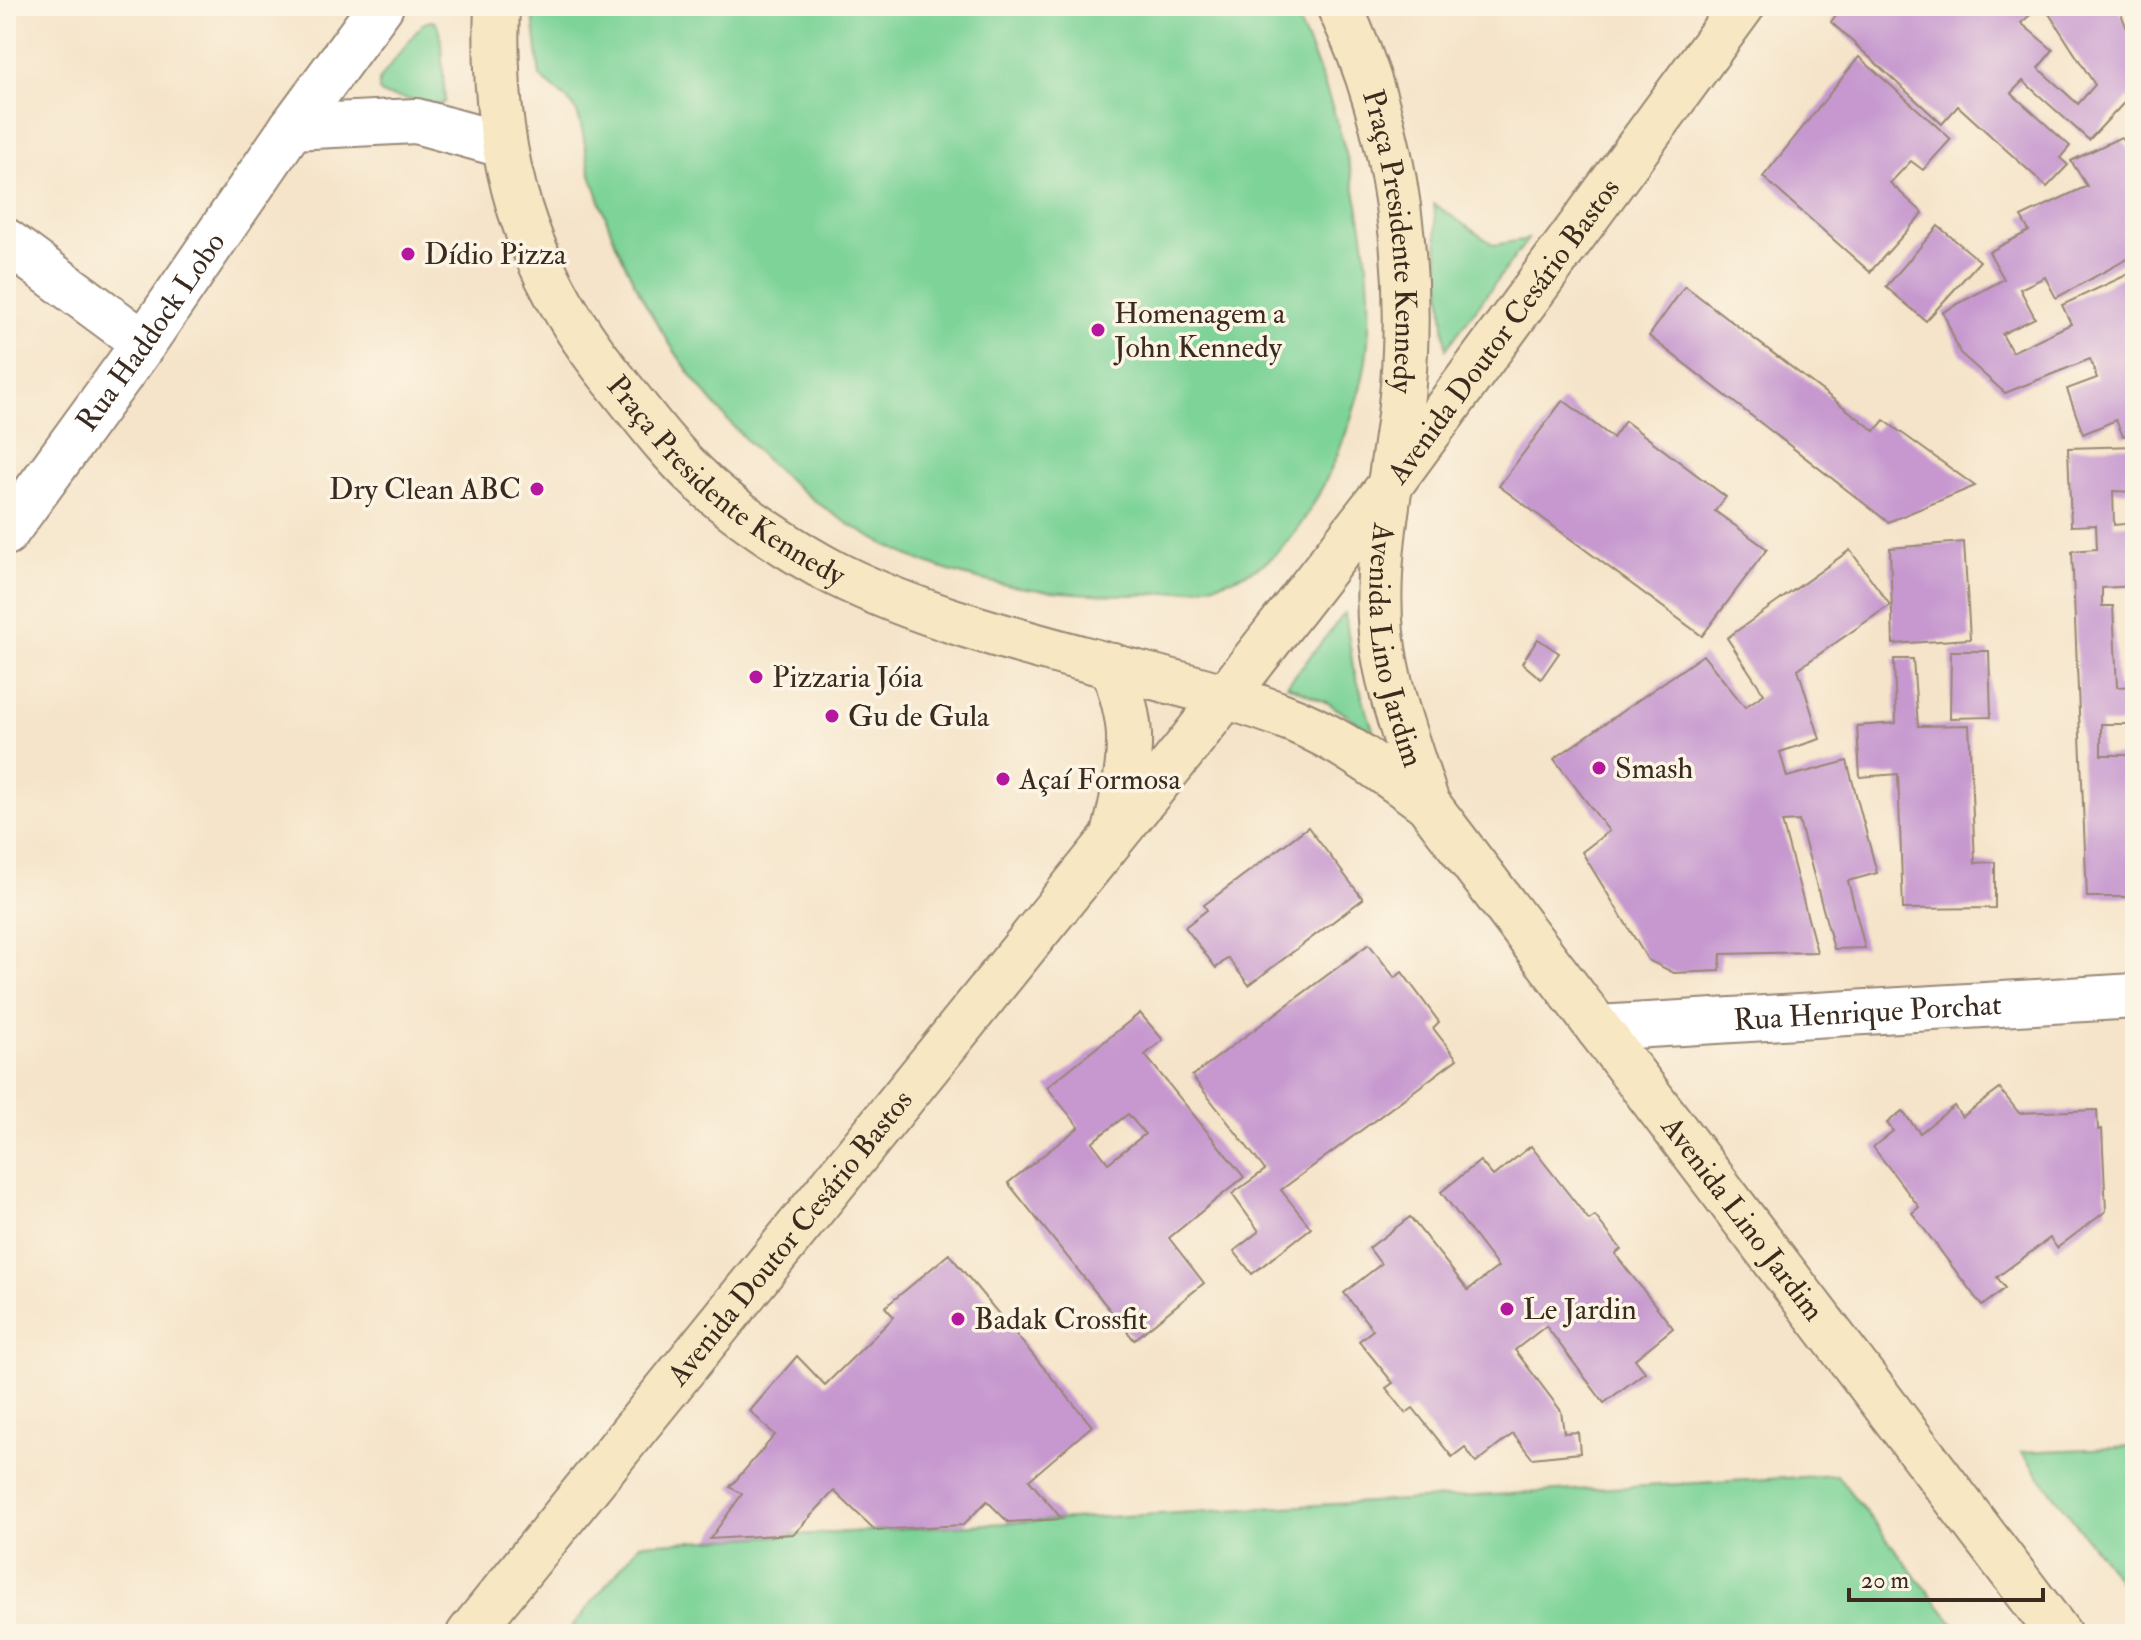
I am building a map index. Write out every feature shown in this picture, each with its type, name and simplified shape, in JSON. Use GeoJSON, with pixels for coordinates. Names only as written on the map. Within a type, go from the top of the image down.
{"type":"FeatureCollection","features":[{"type":"Feature","properties":{"kind":"main road","name":"Praça Presidente Kennedy"},"geometry":{"type":"LineString","coordinates":[[497,6],[496,42],[503,145],[519,209],[546,280],[576,330],[609,375],[698,479],[783,541],[833,572],[876,592],[978,630],[1226,695]]}},
{"type":"Feature","properties":{"kind":"main road","name":"Praça Presidente Kennedy"},"geometry":{"type":"LineString","coordinates":[[1339,6],[1376,101],[1405,260],[1400,411],[1391,484]]}},
{"type":"Feature","properties":{"kind":"main road","name":"Avenida Doutor Cesário Bastos"},"geometry":{"type":"LineString","coordinates":[[469,1634],[1112,841],[1391,484],[1742,6]]}},
{"type":"Feature","properties":{"kind":"main road","name":"Avenida Lino Jardim"},"geometry":{"type":"LineString","coordinates":[[1391,484],[1380,587],[1381,634],[1395,704],[1427,803]]}},
{"type":"Feature","properties":{"kind":"main road","name":"Avenida Doutor Cesário Bastos"},"geometry":{"type":"LineString","coordinates":[[1112,841],[1124,795],[1129,735],[1113,666]]}},
{"type":"Feature","properties":{"kind":"main road","name":"Avenida Lino Jardim"},"geometry":{"type":"LineString","coordinates":[[1226,695],[1299,722],[1367,760],[1427,803],[2059,1634]]}},
{"type":"Feature","properties":{"kind":"street","name":"Rua Haddock Lobo"},"geometry":{"type":"LineString","coordinates":[[6,533],[381,6]]}},
{"type":"Feature","properties":{"kind":"street"},"geometry":{"type":"LineString","coordinates":[[292,127],[416,121],[503,145]]}},
{"type":"Feature","properties":{"kind":"street"},"geometry":{"type":"LineString","coordinates":[[6,241],[144,343]]}},
{"type":"Feature","properties":{"kind":"street","name":"Rua Henrique Porchat"},"geometry":{"type":"LineString","coordinates":[[1598,1028],[2135,996]]}},
{"type":"Feature","properties":{"kind":"green space"},"geometry":{"type":"Polygon","coordinates":[[[532,6],[1291,6],[1327,91],[1342,138],[1364,237],[1368,286],[1369,333],[1361,387],[1338,453],[1307,515],[1281,549],[1249,572],[1208,586],[1124,595],[1032,589],[965,576],[889,546],[838,517],[791,482],[747,441],[708,397],[673,349],[617,246],[590,171],[578,114],[568,100],[540,77],[532,6]]]}},
{"type":"Feature","properties":{"kind":"green space"},"geometry":{"type":"Polygon","coordinates":[[[435,22],[440,30],[445,101],[441,105],[383,95],[379,91],[379,80],[422,24],[435,22]]]}},
{"type":"Feature","properties":{"kind":"green space"},"geometry":{"type":"Polygon","coordinates":[[[1434,204],[1494,245],[1528,239],[1446,349],[1434,204]]]}},
{"type":"Feature","properties":{"kind":"green space"},"geometry":{"type":"Polygon","coordinates":[[[1345,613],[1353,667],[1374,733],[1328,703],[1287,685],[1345,613]]]}},
{"type":"Feature","properties":{"kind":"green space"},"geometry":{"type":"Polygon","coordinates":[[[2135,1447],[2135,1601],[2021,1452],[2135,1447]]]}},
{"type":"Feature","properties":{"kind":"green space"},"geometry":{"type":"Polygon","coordinates":[[[1837,1475],[1961,1634],[566,1634],[640,1544],[1837,1475]]]}},
{"type":"Feature","properties":{"kind":"building"},"geometry":{"type":"Polygon","coordinates":[[[1842,6],[2040,6],[2021,23],[2053,50],[2038,68],[2078,104],[2095,85],[2044,6],[2118,6],[2135,49],[2135,91],[2089,140],[2023,81],[2011,93],[2070,146],[2060,158],[2068,165],[2047,187],[1958,106],[1942,124],[1831,22],[1842,6]]]}},
{"type":"Feature","properties":{"kind":"building"},"geometry":{"type":"Polygon","coordinates":[[[1859,57],[1951,139],[1923,170],[1911,161],[1890,183],[1923,213],[1870,272],[1763,177],[1859,57]]]}},
{"type":"Feature","properties":{"kind":"building"},"geometry":{"type":"Polygon","coordinates":[[[2121,137],[2135,163],[2135,255],[2056,298],[2045,277],[2020,289],[2035,318],[2002,334],[2012,352],[2071,324],[2062,305],[2135,271],[2135,433],[2123,436],[2116,420],[2083,434],[2067,389],[2097,378],[2090,359],[2005,393],[1960,353],[1943,312],[2004,279],[1989,252],[2029,231],[2021,217],[2087,186],[2071,161],[2121,137]]]}},
{"type":"Feature","properties":{"kind":"building"},"geometry":{"type":"Polygon","coordinates":[[[1938,226],[1980,261],[1926,321],[1886,287],[1938,226]]]}},
{"type":"Feature","properties":{"kind":"building"},"geometry":{"type":"Polygon","coordinates":[[[1685,286],[1875,431],[1884,420],[1975,486],[1888,522],[1649,336],[1685,286]]]}},
{"type":"Feature","properties":{"kind":"building"},"geometry":{"type":"Polygon","coordinates":[[[1563,400],[1613,438],[1625,421],[1726,497],[1715,511],[1767,549],[1702,636],[1499,486],[1563,400]]]}},
{"type":"Feature","properties":{"kind":"building"},"geometry":{"type":"Polygon","coordinates":[[[2135,446],[2135,492],[2113,491],[2114,525],[2135,523],[2135,586],[2102,588],[2102,606],[2113,606],[2117,687],[2135,686],[2135,724],[2101,724],[2101,755],[2135,755],[2135,897],[2087,897],[2072,551],[2097,549],[2096,525],[2071,526],[2068,448],[2135,446]]]}},
{"type":"Feature","properties":{"kind":"building"},"geometry":{"type":"Polygon","coordinates":[[[1964,542],[1970,639],[1893,644],[1890,548],[1964,542]]]}},
{"type":"Feature","properties":{"kind":"building"},"geometry":{"type":"Polygon","coordinates":[[[1850,550],[1890,605],[1798,669],[1820,739],[1780,752],[1787,777],[1847,761],[1877,873],[1848,881],[1865,948],[1834,949],[1799,821],[1782,822],[1817,952],[1721,954],[1720,971],[1674,973],[1648,960],[1582,852],[1609,831],[1554,759],[1703,655],[1745,707],[1764,694],[1727,638],[1850,550]]]}},
{"type":"Feature","properties":{"kind":"building"},"geometry":{"type":"Polygon","coordinates":[[[1538,639],[1559,653],[1541,679],[1522,663],[1538,639]]]}},
{"type":"Feature","properties":{"kind":"building"},"geometry":{"type":"Polygon","coordinates":[[[1951,651],[1989,651],[1991,717],[1950,718],[1951,651]]]}},
{"type":"Feature","properties":{"kind":"building"},"geometry":{"type":"Polygon","coordinates":[[[1894,659],[1913,659],[1918,726],[1969,725],[1975,863],[1995,862],[1995,908],[1903,909],[1898,774],[1860,777],[1857,726],[1896,723],[1894,659]]]}},
{"type":"Feature","properties":{"kind":"building"},"geometry":{"type":"Polygon","coordinates":[[[1308,827],[1363,899],[1249,985],[1228,958],[1216,968],[1185,927],[1207,910],[1204,905],[1308,827]]]}},
{"type":"Feature","properties":{"kind":"building"},"geometry":{"type":"Polygon","coordinates":[[[1369,944],[1395,978],[1402,972],[1439,1022],[1433,1028],[1457,1059],[1281,1190],[1311,1228],[1252,1274],[1234,1251],[1259,1231],[1232,1194],[1265,1170],[1192,1076],[1369,944]]]}},
{"type":"Feature","properties":{"kind":"building"},"geometry":{"type":"Polygon","coordinates":[[[1140,1013],[1163,1040],[1145,1055],[1244,1177],[1169,1238],[1204,1283],[1134,1340],[1008,1183],[1079,1127],[1047,1087],[1140,1013]],[[1128,1114],[1092,1142],[1108,1163],[1145,1134],[1128,1114]]]}},
{"type":"Feature","properties":{"kind":"building"},"geometry":{"type":"Polygon","coordinates":[[[2000,1089],[2019,1113],[2097,1110],[2098,1130],[2102,1129],[2106,1211],[2057,1248],[2050,1238],[1997,1277],[2005,1288],[1982,1306],[1912,1213],[1919,1207],[1873,1147],[1893,1131],[1887,1123],[1902,1111],[1920,1133],[1954,1106],[1962,1117],[2000,1089]]]}},
{"type":"Feature","properties":{"kind":"building"},"geometry":{"type":"Polygon","coordinates":[[[2130,1132],[2135,1132],[2135,1184],[2133,1184],[2130,1132]]]}},
{"type":"Feature","properties":{"kind":"building","name":"Le Jardin"},"geometry":{"type":"Polygon","coordinates":[[[1531,1146],[1589,1220],[1595,1216],[1621,1249],[1615,1254],[1673,1328],[1635,1359],[1645,1372],[1604,1403],[1546,1326],[1515,1350],[1561,1411],[1564,1433],[1578,1432],[1580,1453],[1532,1458],[1513,1434],[1476,1463],[1465,1447],[1452,1457],[1413,1408],[1406,1413],[1386,1388],[1393,1383],[1359,1341],[1373,1330],[1344,1293],[1381,1264],[1369,1248],[1410,1217],[1468,1290],[1498,1267],[1441,1192],[1480,1161],[1493,1176],[1531,1146]]]}},
{"type":"Feature","properties":{"kind":"building"},"geometry":{"type":"Polygon","coordinates":[[[949,1254],[1092,1426],[1029,1480],[1062,1519],[1008,1522],[987,1501],[963,1525],[875,1530],[834,1491],[794,1534],[710,1539],[742,1494],[730,1487],[775,1435],[750,1411],[797,1356],[825,1385],[894,1317],[885,1307],[949,1254]]]}},
{"type":"Feature","properties":{"kind":"place","name":"Dídio Pizza"},"geometry":{"type":"Point","coordinates":[408,254]}},
{"type":"Feature","properties":{"kind":"place","name":"Homenagem a John Kennedy"},"geometry":{"type":"Point","coordinates":[1098,330]}},
{"type":"Feature","properties":{"kind":"place","name":"Dry Clean ABC"},"geometry":{"type":"Point","coordinates":[537,489]}},
{"type":"Feature","properties":{"kind":"place","name":"Pizzaria Jóia"},"geometry":{"type":"Point","coordinates":[756,677]}},
{"type":"Feature","properties":{"kind":"place","name":"Gu de Gula"},"geometry":{"type":"Point","coordinates":[832,716]}},
{"type":"Feature","properties":{"kind":"place","name":"Smash"},"geometry":{"type":"Point","coordinates":[1599,768]}},
{"type":"Feature","properties":{"kind":"place","name":"Açaí Formosa"},"geometry":{"type":"Point","coordinates":[1003,779]}},
{"type":"Feature","properties":{"kind":"place","name":"Le Jardin"},"geometry":{"type":"Point","coordinates":[1507,1309]}},
{"type":"Feature","properties":{"kind":"place","name":"Badak Crossfit"},"geometry":{"type":"Point","coordinates":[958,1319]}}]}
